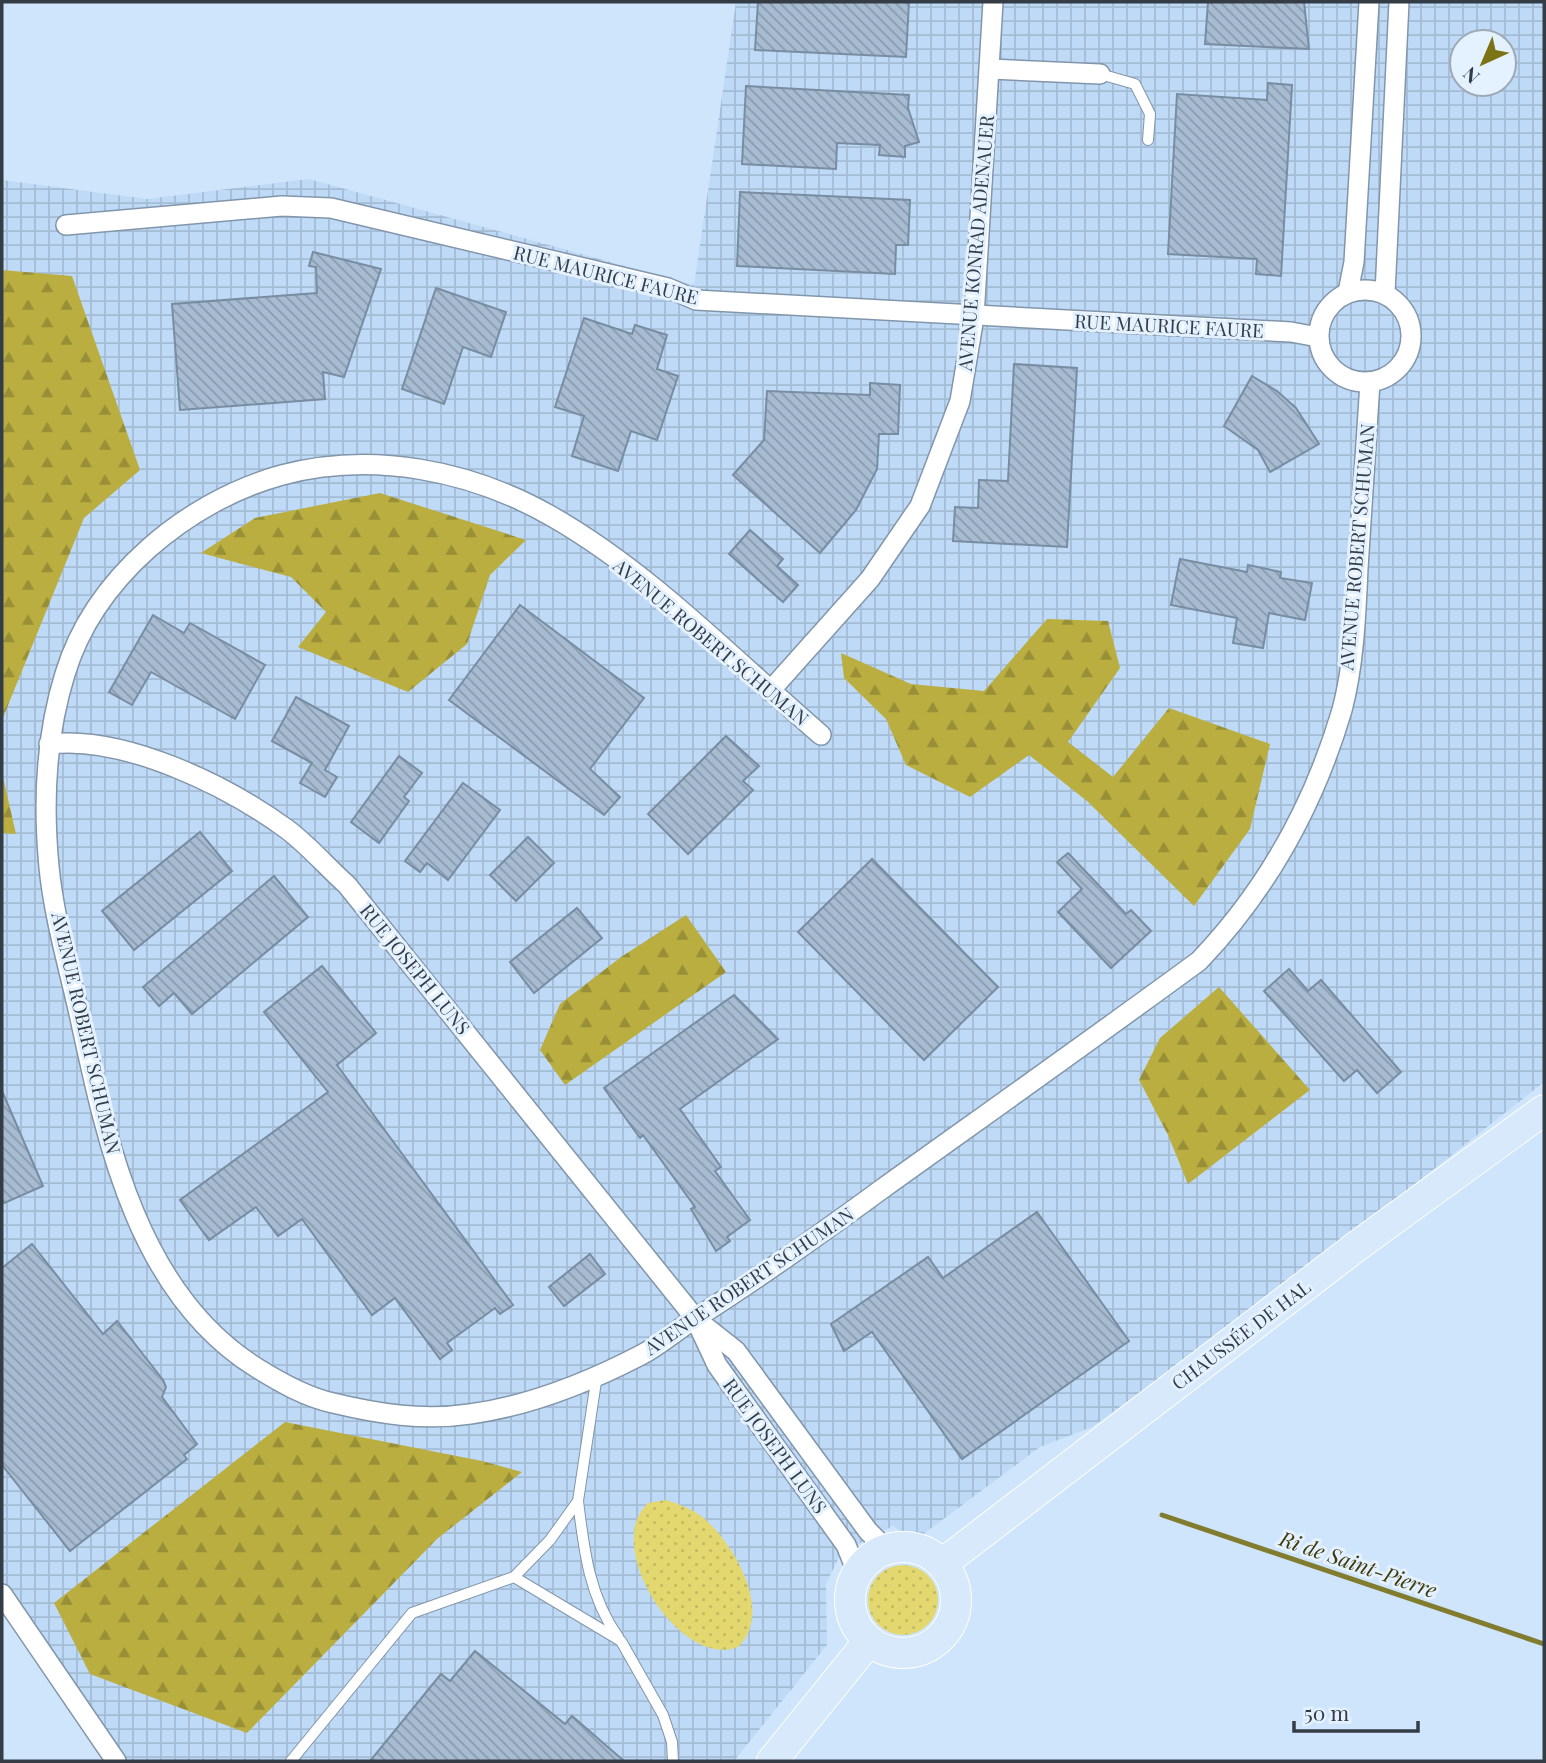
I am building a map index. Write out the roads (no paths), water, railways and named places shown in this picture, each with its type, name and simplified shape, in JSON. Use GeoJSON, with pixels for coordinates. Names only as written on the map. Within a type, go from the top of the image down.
{"type":"FeatureCollection","features":[{"type":"Feature","properties":{"kind":"main road","name":"CHAUSSÉE DE HAL"},"geometry":{"type":"LineString","coordinates":[[942,1564],[1357,1246],[1544,1110]]}},
{"type":"Feature","properties":{"kind":"main road"},"geometry":{"type":"LineString","coordinates":[[912,1548],[929,1553],[942,1564],[954,1587],[956,1604],[945,1633],[918,1651],[901,1653],[884,1650],[869,1641],[853,1620],[850,1607],[850,1594],[857,1572],[874,1555],[886,1549],[912,1548]]}},
{"type":"Feature","properties":{"kind":"main road"},"geometry":{"type":"LineString","coordinates":[[772,1761],[869,1641]]}},
{"type":"Feature","properties":{"kind":"street","name":"AVENUE KONRAD ADENAUER"},"geometry":{"type":"LineString","coordinates":[[770,691],[870,579],[920,506],[960,401],[974,317],[993,2]]}},
{"type":"Feature","properties":{"kind":"street"},"geometry":{"type":"LineString","coordinates":[[1348,292],[1354,262],[1369,2]]}},
{"type":"Feature","properties":{"kind":"street"},"geometry":{"type":"LineString","coordinates":[[1385,293],[1399,2]]}},
{"type":"Feature","properties":{"kind":"street"},"geometry":{"type":"LineString","coordinates":[[990,69],[1100,74]]}},
{"type":"Feature","properties":{"kind":"street","name":"RUE MAURICE FAURE"},"geometry":{"type":"LineString","coordinates":[[66,225],[282,206],[331,208],[668,288],[696,300],[1291,332],[1318,337]]}},
{"type":"Feature","properties":{"kind":"street"},"geometry":{"type":"LineString","coordinates":[[1360,289],[1385,293],[1397,302],[1406,314],[1411,344],[1397,370],[1385,378],[1355,382],[1335,371],[1321,352],[1318,337],[1326,310],[1348,292],[1360,289]]}},
{"type":"Feature","properties":{"kind":"street","name":"AVENUE ROBERT SCHUMAN"},"geometry":{"type":"LineString","coordinates":[[821,735],[657,591],[549,514],[489,489],[437,472],[387,463],[355,464],[311,467],[245,485],[195,512],[129,566],[104,598],[65,670],[49,744],[46,811],[49,871],[92,1074],[113,1152],[136,1215],[182,1300],[239,1357],[274,1379],[320,1401],[366,1412],[426,1418],[472,1414],[533,1399],[597,1375],[651,1349],[742,1290],[1199,961],[1233,925],[1270,875],[1314,790],[1342,708],[1357,608],[1370,382]]}},
{"type":"Feature","properties":{"kind":"street","name":"RUE JOSEPH LUNS"},"geometry":{"type":"LineString","coordinates":[[49,744],[108,748],[163,763],[235,796],[289,831],[347,885],[695,1318],[736,1350],[868,1531],[886,1549]]}},
{"type":"Feature","properties":{"kind":"street","name":"RUE JOSEPH LUNS"},"geometry":{"type":"LineString","coordinates":[[695,1318],[717,1365],[846,1545],[857,1572]]}},
{"type":"Feature","properties":{"kind":"street"},"geometry":{"type":"LineString","coordinates":[[2,1594],[116,1761]]}},
{"type":"Feature","properties":{"kind":"lane"},"geometry":{"type":"LineString","coordinates":[[1100,74],[1135,84],[1150,114],[1148,140]]}},
{"type":"Feature","properties":{"kind":"lane"},"geometry":{"type":"LineString","coordinates":[[597,1375],[578,1501],[586,1563],[595,1596],[663,1715],[672,1742],[673,1761]]}},
{"type":"Feature","properties":{"kind":"lane"},"geometry":{"type":"LineString","coordinates":[[291,1761],[412,1613],[514,1577],[550,1540],[578,1501]]}},
{"type":"Feature","properties":{"kind":"lane"},"geometry":{"type":"LineString","coordinates":[[514,1577],[621,1641]]}},
{"type":"Feature","properties":{"kind":"waterway","name":"Ri de Saint-Pierre"},"geometry":{"type":"LineString","coordinates":[[1162,1515],[1544,1644]]}}]}
